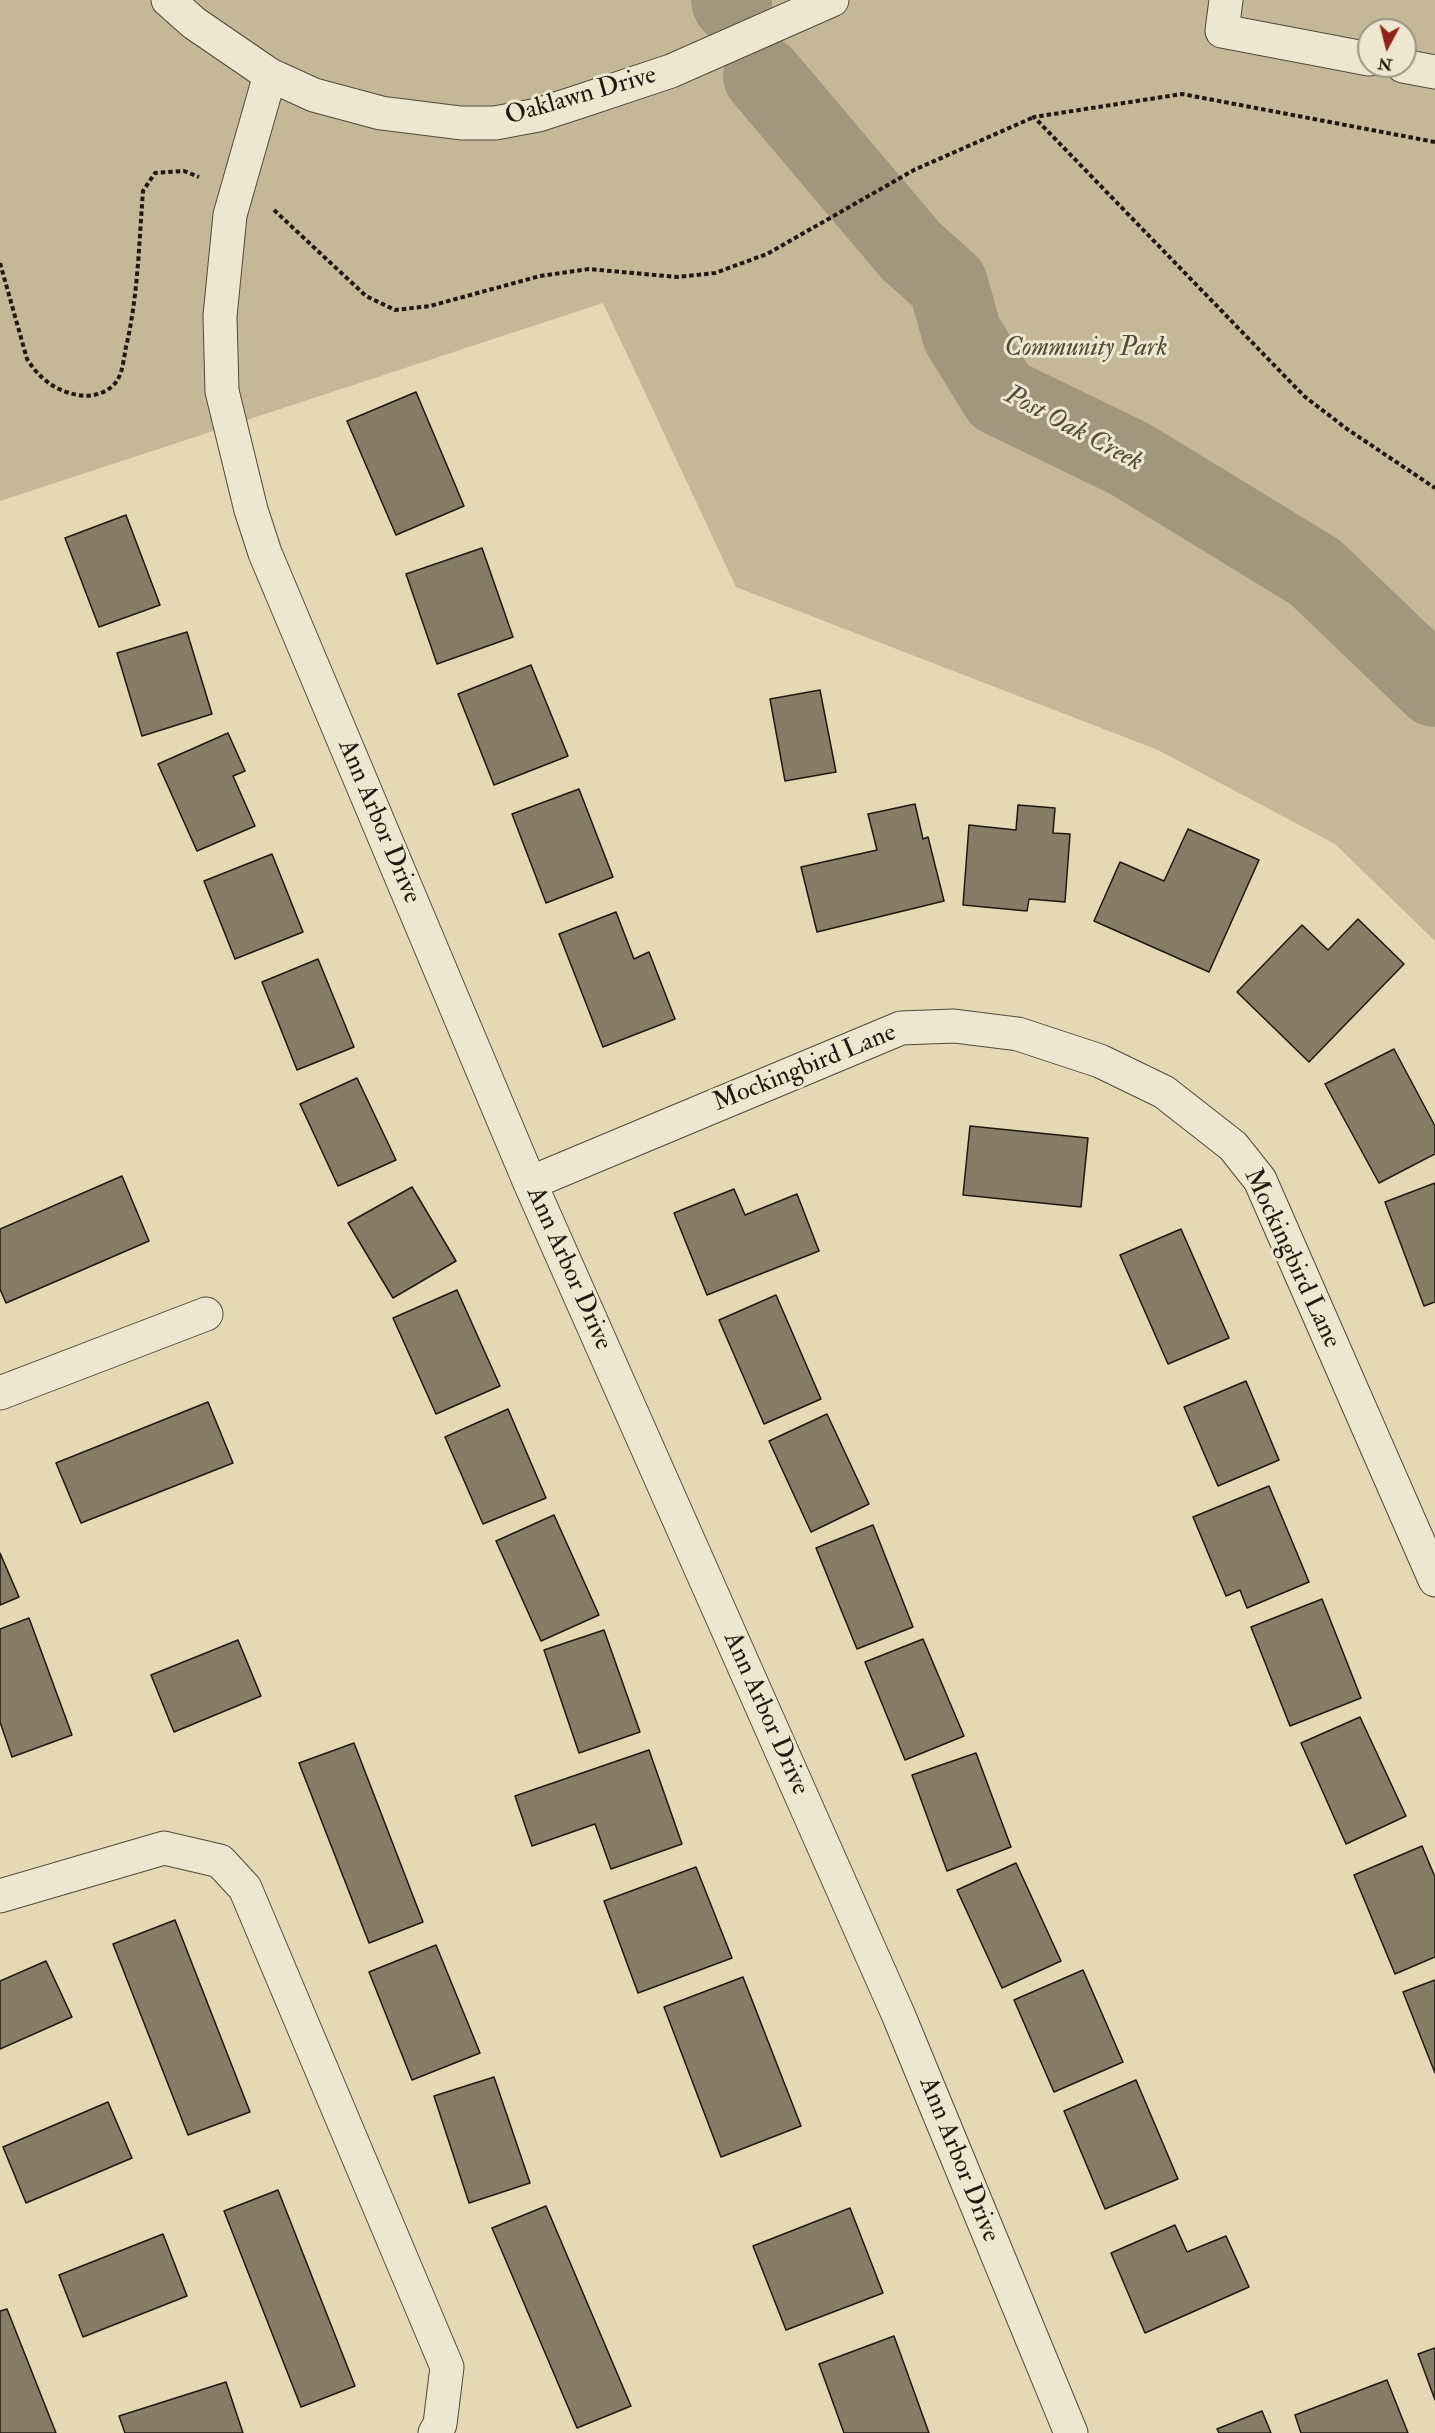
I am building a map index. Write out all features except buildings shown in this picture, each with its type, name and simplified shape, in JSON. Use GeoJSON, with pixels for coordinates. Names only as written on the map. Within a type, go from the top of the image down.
{"type":"FeatureCollection","features":[{"type":"Feature","properties":{"kind":"street","name":"Oaklawn Drive"},"geometry":{"type":"LineString","coordinates":[[168,0],[194,23],[270,75],[314,95],[381,113],[461,123],[495,123],[538,114],[671,71],[831,0]]}},
{"type":"Feature","properties":{"kind":"street"},"geometry":{"type":"LineString","coordinates":[[1226,0],[1222,31],[1357,57]]}},
{"type":"Feature","properties":{"kind":"street"},"geometry":{"type":"LineString","coordinates":[[1417,69],[1435,72]]}},
{"type":"Feature","properties":{"kind":"street","name":"Ann Arbor Drive"},"geometry":{"type":"LineString","coordinates":[[270,75],[230,215],[220,316],[222,390],[251,510],[265,553],[530,1183],[898,2014],[1071,2433]]}},
{"type":"Feature","properties":{"kind":"street","name":"Mockingbird Lane"},"geometry":{"type":"LineString","coordinates":[[530,1183],[901,1028],[954,1026],[1018,1034],[1100,1061],[1164,1092],[1233,1146],[1260,1180],[1435,1580]]}},
{"type":"Feature","properties":{"kind":"street"},"geometry":{"type":"LineString","coordinates":[[0,1393],[206,1314]]}},
{"type":"Feature","properties":{"kind":"street"},"geometry":{"type":"LineString","coordinates":[[0,1896],[164,1848],[220,1861],[245,1888],[447,2367],[440,2424],[435,2433]]}},
{"type":"Feature","properties":{"kind":"path"},"geometry":{"type":"LineString","coordinates":[[0,262],[27,359],[35,372],[50,384],[65,391],[80,395],[93,395],[109,390],[118,378],[124,358],[131,327],[143,191],[155,173],[184,171],[272,208],[366,296],[395,310],[430,306],[540,276],[590,268],[677,277],[715,273],[767,254],[915,170],[1034,117],[1182,94],[1435,142]]}},
{"type":"Feature","properties":{"kind":"path"},"geometry":{"type":"LineString","coordinates":[[1034,117],[1304,396],[1347,429],[1435,488]]}},
{"type":"Feature","properties":{"kind":"green space","name":"Community Park"},"geometry":{"type":"Polygon","coordinates":[[[0,0],[1435,0],[1435,941],[1335,844],[1158,750],[736,587],[603,303],[0,501],[0,0]]]}},
{"type":"Feature","properties":{"kind":"waterway","name":"Post Oak Creek"},"geometry":{"type":"LineString","coordinates":[[763,76],[911,251],[948,284],[962,334],[1000,396],[1130,459],[1315,572],[1435,687]]}}]}
